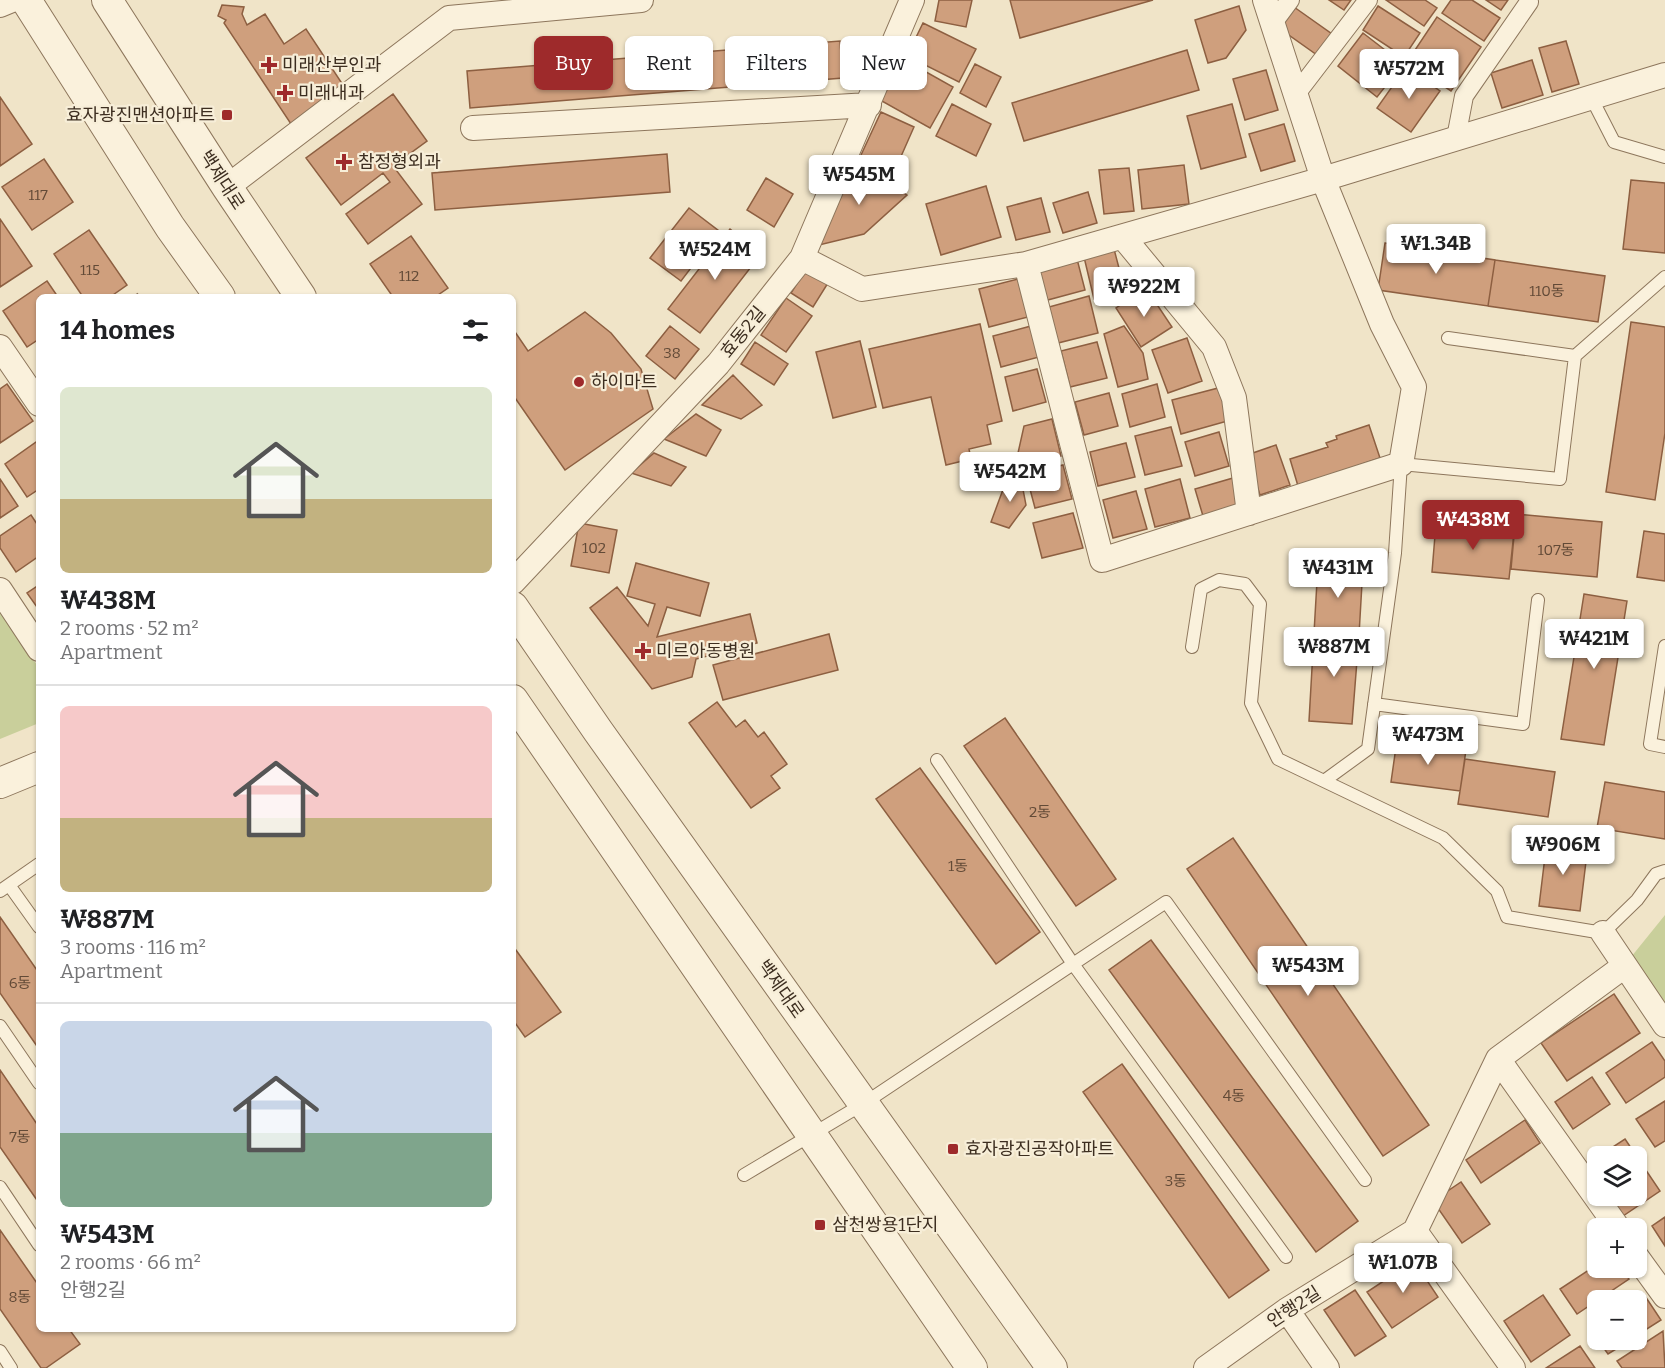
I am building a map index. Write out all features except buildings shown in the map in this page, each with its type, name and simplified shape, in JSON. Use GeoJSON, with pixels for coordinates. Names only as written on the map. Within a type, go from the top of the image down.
{"type":"FeatureCollection","features":[{"type":"Feature","properties":{"kind":"street"},"geometry":{"type":"LineString","coordinates":[[0,5],[12,0]]}},
{"type":"Feature","properties":{"kind":"street"},"geometry":{"type":"LineString","coordinates":[[26,0],[170,227],[218,294]]}},
{"type":"Feature","properties":{"kind":"street"},"geometry":{"type":"LineString","coordinates":[[227,187],[446,9],[641,0]]}},
{"type":"Feature","properties":{"kind":"street","name":"효동2길"},"geometry":{"type":"LineString","coordinates":[[516,579],[717,364],[802,258],[912,0]]}},
{"type":"Feature","properties":{"kind":"street"},"geometry":{"type":"LineString","coordinates":[[1026,264],[1102,560],[1401,464],[1414,387],[1383,324],[1323,178],[1265,0]]}},
{"type":"Feature","properties":{"kind":"street"},"geometry":{"type":"LineString","coordinates":[[1273,23],[1290,0]]}},
{"type":"Feature","properties":{"kind":"street"},"geometry":{"type":"LineString","coordinates":[[1296,94],[1368,0]]}},
{"type":"Feature","properties":{"kind":"street"},"geometry":{"type":"LineString","coordinates":[[1456,138],[1464,96],[1529,2]]}},
{"type":"Feature","properties":{"kind":"street","name":"백제대로"},"geometry":{"type":"LineString","coordinates":[[116,3],[227,187],[300,294]]}},
{"type":"Feature","properties":{"kind":"street"},"geometry":{"type":"LineString","coordinates":[[802,258],[862,289],[1026,264],[1665,75]]}},
{"type":"Feature","properties":{"kind":"street"},"geometry":{"type":"LineString","coordinates":[[473,128],[869,105]]}},
{"type":"Feature","properties":{"kind":"street"},"geometry":{"type":"LineString","coordinates":[[1123,237],[1214,347],[1234,398],[1249,513]]}},
{"type":"Feature","properties":{"kind":"street"},"geometry":{"type":"LineString","coordinates":[[0,347],[36,400]]}},
{"type":"Feature","properties":{"kind":"street"},"geometry":{"type":"LineString","coordinates":[[0,590],[36,644]]}},
{"type":"Feature","properties":{"kind":"street","name":"백제대로"},"geometry":{"type":"LineString","coordinates":[[516,611],[1052,1368]]}},
{"type":"Feature","properties":{"kind":"street"},"geometry":{"type":"LineString","coordinates":[[516,704],[972,1368]]}},
{"type":"Feature","properties":{"kind":"street"},"geometry":{"type":"LineString","coordinates":[[0,783],[36,768]]}},
{"type":"Feature","properties":{"kind":"street"},"geometry":{"type":"LineString","coordinates":[[1602,933],[1623,967],[1665,1025]]}},
{"type":"Feature","properties":{"kind":"street"},"geometry":{"type":"LineString","coordinates":[[1513,1368],[1415,1231],[1498,1059],[1623,967]]}},
{"type":"Feature","properties":{"kind":"street"},"geometry":{"type":"LineString","coordinates":[[1498,1059],[1611,1218]]}},
{"type":"Feature","properties":{"kind":"street","name":"안행2길"},"geometry":{"type":"LineString","coordinates":[[1206,1368],[1287,1310],[1415,1231]]}},
{"type":"Feature","properties":{"kind":"street"},"geometry":{"type":"LineString","coordinates":[[1647,1271],[1665,1296]]}},
{"type":"Feature","properties":{"kind":"street"},"geometry":{"type":"LineString","coordinates":[[1287,1310],[1327,1368]]}},
{"type":"Feature","properties":{"kind":"lane"},"geometry":{"type":"LineString","coordinates":[[1591,98],[1614,142],[1665,158]]}},
{"type":"Feature","properties":{"kind":"lane"},"geometry":{"type":"LineString","coordinates":[[1324,781],[1368,749],[1395,553],[1401,464],[1560,479],[1575,356],[1665,277]]}},
{"type":"Feature","properties":{"kind":"lane"},"geometry":{"type":"LineString","coordinates":[[1448,338],[1575,356]]}},
{"type":"Feature","properties":{"kind":"lane"},"geometry":{"type":"LineString","coordinates":[[1192,647],[1201,589],[1219,580],[1245,584],[1260,604],[1251,703],[1278,759],[1443,838],[1497,891],[1507,917],[1602,933],[1637,900],[1656,874],[1665,871]]}},
{"type":"Feature","properties":{"kind":"lane"},"geometry":{"type":"LineString","coordinates":[[1374,704],[1523,724],[1538,600]]}},
{"type":"Feature","properties":{"kind":"lane"},"geometry":{"type":"LineString","coordinates":[[1665,646],[1650,744],[1665,747]]}},
{"type":"Feature","properties":{"kind":"lane"},"geometry":{"type":"LineString","coordinates":[[937,760],[1073,964],[1286,1257]]}},
{"type":"Feature","properties":{"kind":"lane"},"geometry":{"type":"LineString","coordinates":[[36,866],[5,888],[36,924]]}},
{"type":"Feature","properties":{"kind":"lane"},"geometry":{"type":"LineString","coordinates":[[744,1175],[863,1104],[1166,902],[1365,1180]]}},
{"type":"Feature","properties":{"kind":"lane"},"geometry":{"type":"LineString","coordinates":[[0,1026],[36,1079]]}},
{"type":"Feature","properties":{"kind":"lane"},"geometry":{"type":"LineString","coordinates":[[0,1187],[36,1241]]}},
{"type":"Feature","properties":{"kind":"lane"},"geometry":{"type":"LineString","coordinates":[[0,1351],[11,1368]]}},
{"type":"Feature","properties":{"kind":"green space"},"geometry":{"type":"Polygon","coordinates":[[[0,610],[36,664],[36,724],[0,739],[0,610]]]}},
{"type":"Feature","properties":{"kind":"green space"},"geometry":{"type":"Polygon","coordinates":[[[1665,915],[1665,1025],[1623,967],[1665,915]]]}},
{"type":"Feature","properties":{"kind":"place","name":"미래산부인과"},"geometry":{"type":"Point","coordinates":[269,65]}},
{"type":"Feature","properties":{"kind":"place","name":"미래내과"},"geometry":{"type":"Point","coordinates":[285,93]}},
{"type":"Feature","properties":{"kind":"place","name":"효자광진맨션아파트"},"geometry":{"type":"Point","coordinates":[227,115]}},
{"type":"Feature","properties":{"kind":"place","name":"참정형외과"},"geometry":{"type":"Point","coordinates":[344,162]}},
{"type":"Feature","properties":{"kind":"place","name":"하이마트"},"geometry":{"type":"Point","coordinates":[579,382]}},
{"type":"Feature","properties":{"kind":"place","name":"미르아동병원"},"geometry":{"type":"Point","coordinates":[643,651]}},
{"type":"Feature","properties":{"kind":"place","name":"효자광진공작아파트"},"geometry":{"type":"Point","coordinates":[953,1149]}},
{"type":"Feature","properties":{"kind":"place","name":"삼천쌍용1단지"},"geometry":{"type":"Point","coordinates":[820,1225]}}]}
